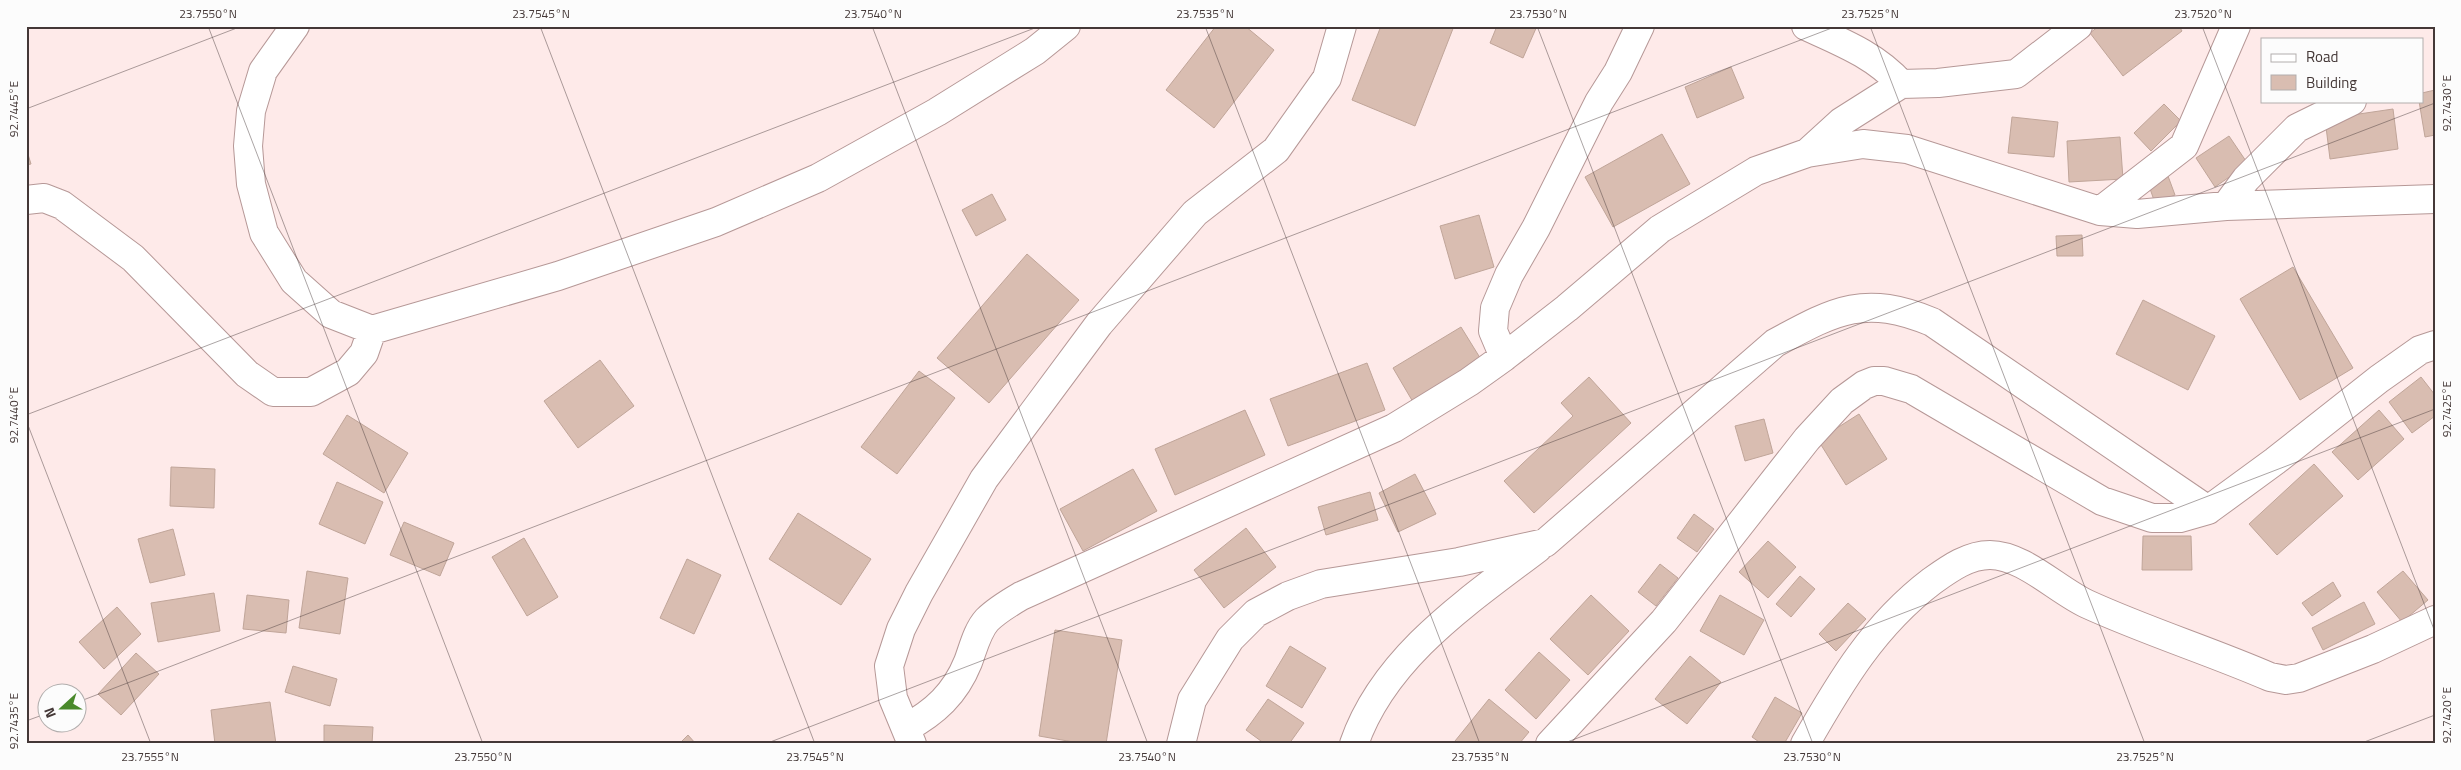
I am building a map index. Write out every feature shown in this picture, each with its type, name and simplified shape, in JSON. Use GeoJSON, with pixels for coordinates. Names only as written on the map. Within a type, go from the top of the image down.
{"type":"FeatureCollection","features":[{"type":"Feature","properties":{"kind":"street"},"geometry":{"type":"LineString","coordinates":[[295,26],[262,70],[251,111],[248,146],[251,184],[264,233],[294,281],[331,314],[372,330],[558,276],[716,222],[750,208],[818,178],[936,112],[1035,51],[1066,26]]}},
{"type":"Feature","properties":{"kind":"street"},"geometry":{"type":"LineString","coordinates":[[1342,26],[1327,78],[1276,150],[1196,213],[1099,324],[984,479],[919,593],[901,630],[889,666],[893,698],[909,736],[949,697],[967,665],[985,622],[1000,608],[1021,596],[1394,428],[1469,382],[1504,356],[1567,308],[1660,229],[1756,171],[1807,153],[1862,144],[1907,149],[2100,211],[2137,214],[2226,206],[2435,199]]}},
{"type":"Feature","properties":{"kind":"street"},"geometry":{"type":"LineString","coordinates":[[1504,356],[1493,331],[1495,308],[1509,275],[1536,228],[1599,102],[1618,72],[1640,26]]}},
{"type":"Feature","properties":{"kind":"street"},"geometry":{"type":"LineString","coordinates":[[1806,26],[1844,42],[1886,68],[1901,84]]}},
{"type":"Feature","properties":{"kind":"street"},"geometry":{"type":"LineString","coordinates":[[1807,153],[1841,122],[1901,84],[1938,83],[2016,74],[2078,26]]}},
{"type":"Feature","properties":{"kind":"street"},"geometry":{"type":"LineString","coordinates":[[2100,211],[2184,146],[2236,26]]}},
{"type":"Feature","properties":{"kind":"street"},"geometry":{"type":"LineString","coordinates":[[2226,206],[2246,179],[2297,128],[2350,102]]}},
{"type":"Feature","properties":{"kind":"street"},"geometry":{"type":"LineString","coordinates":[[26,200],[44,198],[62,205],[133,258],[247,374],[273,392],[311,392],[348,372],[364,353],[372,330]]}},
{"type":"Feature","properties":{"kind":"street"},"geometry":{"type":"LineString","coordinates":[[1354,744],[1361,723],[1381,690],[1426,637],[1545,543],[1775,343],[1831,316],[1855,308],[1881,307],[1908,312],[1932,322],[2208,510]]}},
{"type":"Feature","properties":{"kind":"street"},"geometry":{"type":"LineString","coordinates":[[1550,744],[1664,621],[1807,439],[1842,401],[1864,385],[1874,381],[1884,381],[1911,390],[2102,501],[2152,518],[2180,518],[2208,510],[2275,461],[2379,379],[2420,350],[2435,346]]}},
{"type":"Feature","properties":{"kind":"street"},"geometry":{"type":"LineString","coordinates":[[1181,744],[1192,700],[1230,639],[1256,613],[1288,596],[1321,584],[1459,562],[1545,543]]}},
{"type":"Feature","properties":{"kind":"street"},"geometry":{"type":"LineString","coordinates":[[1806,744],[1828,704],[1871,639],[1911,597],[1948,569],[1969,559],[1990,555],[2014,560],[2086,603],[2270,677],[2286,680],[2299,678],[2373,649],[2435,620]]}},
{"type":"Feature","properties":{"kind":"building"},"geometry":{"type":"Polygon","coordinates":[[[1216,26],[1245,26],[1274,50],[1214,128],[1166,90],[1216,26]]]}},
{"type":"Feature","properties":{"kind":"building"},"geometry":{"type":"Polygon","coordinates":[[[1381,26],[1454,26],[1415,126],[1352,100],[1381,26]]]}},
{"type":"Feature","properties":{"kind":"building"},"geometry":{"type":"Polygon","coordinates":[[[1497,26],[1537,26],[1523,58],[1490,43],[1497,26]]]}},
{"type":"Feature","properties":{"kind":"building"},"geometry":{"type":"Polygon","coordinates":[[[2099,26],[2179,26],[2182,31],[2123,76],[2090,33],[2099,26]]]}},
{"type":"Feature","properties":{"kind":"building"},"geometry":{"type":"Polygon","coordinates":[[[1731,67],[1744,98],[1697,118],[1685,87],[1731,67]]]}},
{"type":"Feature","properties":{"kind":"building"},"geometry":{"type":"Polygon","coordinates":[[[2435,90],[2435,135],[2425,137],[2419,102],[2424,102],[2424,93],[2435,90]]]}},
{"type":"Feature","properties":{"kind":"building"},"geometry":{"type":"Polygon","coordinates":[[[2164,104],[2181,121],[2151,151],[2134,133],[2164,104]]]}},
{"type":"Feature","properties":{"kind":"building"},"geometry":{"type":"Polygon","coordinates":[[[2393,109],[2398,149],[2330,159],[2325,119],[2393,109]]]}},
{"type":"Feature","properties":{"kind":"building"},"geometry":{"type":"Polygon","coordinates":[[[2012,117],[2058,122],[2054,157],[2008,153],[2012,117]]]}},
{"type":"Feature","properties":{"kind":"building"},"geometry":{"type":"Polygon","coordinates":[[[1662,134],[1690,184],[1613,227],[1585,177],[1662,134]]]}},
{"type":"Feature","properties":{"kind":"building"},"geometry":{"type":"Polygon","coordinates":[[[2229,136],[2248,164],[2215,187],[2196,158],[2229,136]]]}},
{"type":"Feature","properties":{"kind":"building"},"geometry":{"type":"Polygon","coordinates":[[[2120,137],[2123,179],[2069,182],[2067,141],[2120,137]]]}},
{"type":"Feature","properties":{"kind":"building"},"geometry":{"type":"Polygon","coordinates":[[[26,148],[31,164],[26,165],[26,148]]]}},
{"type":"Feature","properties":{"kind":"building"},"geometry":{"type":"Polygon","coordinates":[[[2168,176],[2175,195],[2155,203],[2148,183],[2168,176]]]}},
{"type":"Feature","properties":{"kind":"building"},"geometry":{"type":"Polygon","coordinates":[[[992,194],[1006,220],[976,236],[962,210],[992,194]]]}},
{"type":"Feature","properties":{"kind":"building"},"geometry":{"type":"Polygon","coordinates":[[[1479,215],[1494,267],[1455,279],[1440,226],[1479,215]]]}},
{"type":"Feature","properties":{"kind":"building"},"geometry":{"type":"Polygon","coordinates":[[[2082,235],[2083,256],[2057,256],[2056,236],[2082,235]]]}},
{"type":"Feature","properties":{"kind":"building"},"geometry":{"type":"Polygon","coordinates":[[[1027,254],[1079,300],[989,403],[937,358],[1027,254]]]}},
{"type":"Feature","properties":{"kind":"building"},"geometry":{"type":"Polygon","coordinates":[[[2293,267],[2353,368],[2300,400],[2240,299],[2293,267]]]}},
{"type":"Feature","properties":{"kind":"building"},"geometry":{"type":"Polygon","coordinates":[[[2143,300],[2215,336],[2188,390],[2116,354],[2143,300]]]}},
{"type":"Feature","properties":{"kind":"building"},"geometry":{"type":"Polygon","coordinates":[[[1461,327],[1482,361],[1413,402],[1393,368],[1461,327]]]}},
{"type":"Feature","properties":{"kind":"building"},"geometry":{"type":"Polygon","coordinates":[[[600,360],[634,406],[578,448],[544,401],[600,360]]]}},
{"type":"Feature","properties":{"kind":"building"},"geometry":{"type":"Polygon","coordinates":[[[1367,363],[1385,410],[1288,446],[1270,399],[1367,363]]]}},
{"type":"Feature","properties":{"kind":"building"},"geometry":{"type":"Polygon","coordinates":[[[919,371],[955,398],[897,474],[861,447],[919,371]]]}},
{"type":"Feature","properties":{"kind":"building"},"geometry":{"type":"Polygon","coordinates":[[[1589,377],[1631,423],[1534,513],[1504,481],[1573,416],[1561,403],[1589,377]]]}},
{"type":"Feature","properties":{"kind":"building"},"geometry":{"type":"Polygon","coordinates":[[[2421,377],[2435,395],[2435,416],[2412,433],[2389,402],[2421,377]]]}},
{"type":"Feature","properties":{"kind":"building"},"geometry":{"type":"Polygon","coordinates":[[[1245,410],[1265,455],[1175,495],[1155,449],[1245,410]]]}},
{"type":"Feature","properties":{"kind":"building"},"geometry":{"type":"Polygon","coordinates":[[[2379,410],[2404,439],[2358,480],[2332,452],[2379,410]]]}},
{"type":"Feature","properties":{"kind":"building"},"geometry":{"type":"Polygon","coordinates":[[[1859,414],[1887,459],[1846,485],[1818,440],[1859,414]]]}},
{"type":"Feature","properties":{"kind":"building"},"geometry":{"type":"Polygon","coordinates":[[[347,415],[408,453],[384,493],[323,454],[347,415]]]}},
{"type":"Feature","properties":{"kind":"building"},"geometry":{"type":"Polygon","coordinates":[[[1764,419],[1773,453],[1745,461],[1735,426],[1764,419]]]}},
{"type":"Feature","properties":{"kind":"building"},"geometry":{"type":"Polygon","coordinates":[[[2314,464],[2343,496],[2277,555],[2249,524],[2314,464]]]}},
{"type":"Feature","properties":{"kind":"building"},"geometry":{"type":"Polygon","coordinates":[[[171,467],[215,469],[214,508],[170,506],[171,467]]]}},
{"type":"Feature","properties":{"kind":"building"},"geometry":{"type":"Polygon","coordinates":[[[1133,469],[1157,511],[1083,551],[1060,509],[1133,469]]]}},
{"type":"Feature","properties":{"kind":"building"},"geometry":{"type":"Polygon","coordinates":[[[1415,474],[1436,514],[1398,532],[1379,493],[1415,474]]]}},
{"type":"Feature","properties":{"kind":"building"},"geometry":{"type":"Polygon","coordinates":[[[337,482],[383,502],[365,544],[319,524],[337,482]]]}},
{"type":"Feature","properties":{"kind":"building"},"geometry":{"type":"Polygon","coordinates":[[[1370,492],[1378,520],[1326,535],[1318,507],[1370,492]]]}},
{"type":"Feature","properties":{"kind":"building"},"geometry":{"type":"Polygon","coordinates":[[[798,513],[871,559],[841,605],[769,559],[798,513]]]}},
{"type":"Feature","properties":{"kind":"building"},"geometry":{"type":"Polygon","coordinates":[[[1694,514],[1714,529],[1697,552],[1677,538],[1694,514]]]}},
{"type":"Feature","properties":{"kind":"building"},"geometry":{"type":"Polygon","coordinates":[[[404,522],[454,543],[440,576],[390,555],[404,522]]]}},
{"type":"Feature","properties":{"kind":"building"},"geometry":{"type":"Polygon","coordinates":[[[1246,528],[1276,567],[1224,608],[1194,570],[1246,528]]]}},
{"type":"Feature","properties":{"kind":"building"},"geometry":{"type":"Polygon","coordinates":[[[173,529],[185,575],[150,583],[138,539],[173,529]]]}},
{"type":"Feature","properties":{"kind":"building"},"geometry":{"type":"Polygon","coordinates":[[[2143,536],[2191,536],[2192,570],[2142,570],[2143,536]]]}},
{"type":"Feature","properties":{"kind":"building"},"geometry":{"type":"Polygon","coordinates":[[[524,538],[558,597],[527,616],[492,557],[524,538]]]}},
{"type":"Feature","properties":{"kind":"building"},"geometry":{"type":"Polygon","coordinates":[[[1768,541],[1796,567],[1768,598],[1739,572],[1768,541]]]}},
{"type":"Feature","properties":{"kind":"building"},"geometry":{"type":"Polygon","coordinates":[[[687,559],[721,575],[694,634],[660,618],[687,559]]]}},
{"type":"Feature","properties":{"kind":"building"},"geometry":{"type":"Polygon","coordinates":[[[1660,564],[1678,578],[1656,606],[1638,592],[1660,564]]]}},
{"type":"Feature","properties":{"kind":"building"},"geometry":{"type":"Polygon","coordinates":[[[307,571],[348,578],[340,634],[299,628],[307,571]]]}},
{"type":"Feature","properties":{"kind":"building"},"geometry":{"type":"Polygon","coordinates":[[[2403,571],[2428,600],[2402,622],[2377,592],[2403,571]]]}},
{"type":"Feature","properties":{"kind":"building"},"geometry":{"type":"Polygon","coordinates":[[[1800,576],[1815,589],[1791,617],[1776,604],[1800,576]]]}},
{"type":"Feature","properties":{"kind":"building"},"geometry":{"type":"Polygon","coordinates":[[[2333,582],[2341,596],[2312,616],[2302,603],[2333,582]]]}},
{"type":"Feature","properties":{"kind":"building"},"geometry":{"type":"Polygon","coordinates":[[[214,593],[220,631],[158,642],[151,603],[214,593]]]}},
{"type":"Feature","properties":{"kind":"building"},"geometry":{"type":"Polygon","coordinates":[[[247,595],[289,600],[286,633],[243,629],[247,595]]]}},
{"type":"Feature","properties":{"kind":"building"},"geometry":{"type":"Polygon","coordinates":[[[1591,595],[1629,631],[1588,675],[1550,639],[1591,595]]]}},
{"type":"Feature","properties":{"kind":"building"},"geometry":{"type":"Polygon","coordinates":[[[1720,595],[1764,620],[1744,655],[1700,631],[1720,595]]]}},
{"type":"Feature","properties":{"kind":"building"},"geometry":{"type":"Polygon","coordinates":[[[2364,602],[2375,624],[2323,650],[2312,628],[2364,602]]]}},
{"type":"Feature","properties":{"kind":"building"},"geometry":{"type":"Polygon","coordinates":[[[1848,603],[1866,619],[1836,651],[1819,634],[1848,603]]]}},
{"type":"Feature","properties":{"kind":"building"},"geometry":{"type":"Polygon","coordinates":[[[117,607],[141,634],[104,669],[79,642],[117,607]]]}},
{"type":"Feature","properties":{"kind":"building"},"geometry":{"type":"Polygon","coordinates":[[[1055,630],[1122,640],[1106,744],[1085,744],[1039,736],[1055,630]]]}},
{"type":"Feature","properties":{"kind":"building"},"geometry":{"type":"Polygon","coordinates":[[[1290,646],[1326,668],[1302,708],[1266,686],[1290,646]]]}},
{"type":"Feature","properties":{"kind":"building"},"geometry":{"type":"Polygon","coordinates":[[[1539,652],[1570,680],[1536,719],[1505,690],[1539,652]]]}},
{"type":"Feature","properties":{"kind":"building"},"geometry":{"type":"Polygon","coordinates":[[[136,653],[159,674],[121,715],[98,694],[136,653]]]}},
{"type":"Feature","properties":{"kind":"building"},"geometry":{"type":"Polygon","coordinates":[[[1690,656],[1721,682],[1687,724],[1655,699],[1690,656]]]}},
{"type":"Feature","properties":{"kind":"building"},"geometry":{"type":"Polygon","coordinates":[[[293,666],[337,679],[330,706],[285,692],[293,666]]]}},
{"type":"Feature","properties":{"kind":"building"},"geometry":{"type":"Polygon","coordinates":[[[1775,697],[1802,713],[1784,744],[1762,744],[1752,737],[1775,697]]]}},
{"type":"Feature","properties":{"kind":"building"},"geometry":{"type":"Polygon","coordinates":[[[1268,699],[1304,723],[1289,744],[1265,744],[1246,730],[1268,699]]]}},
{"type":"Feature","properties":{"kind":"building"},"geometry":{"type":"Polygon","coordinates":[[[1489,699],[1529,732],[1519,744],[1459,744],[1455,741],[1489,699]]]}},
{"type":"Feature","properties":{"kind":"building"},"geometry":{"type":"Polygon","coordinates":[[[270,702],[276,744],[215,744],[211,710],[270,702]]]}},
{"type":"Feature","properties":{"kind":"building"},"geometry":{"type":"Polygon","coordinates":[[[324,725],[373,727],[372,744],[324,744],[324,725]]]}},
{"type":"Feature","properties":{"kind":"building"},"geometry":{"type":"Polygon","coordinates":[[[688,735],[696,744],[679,744],[688,735]]]}}]}
